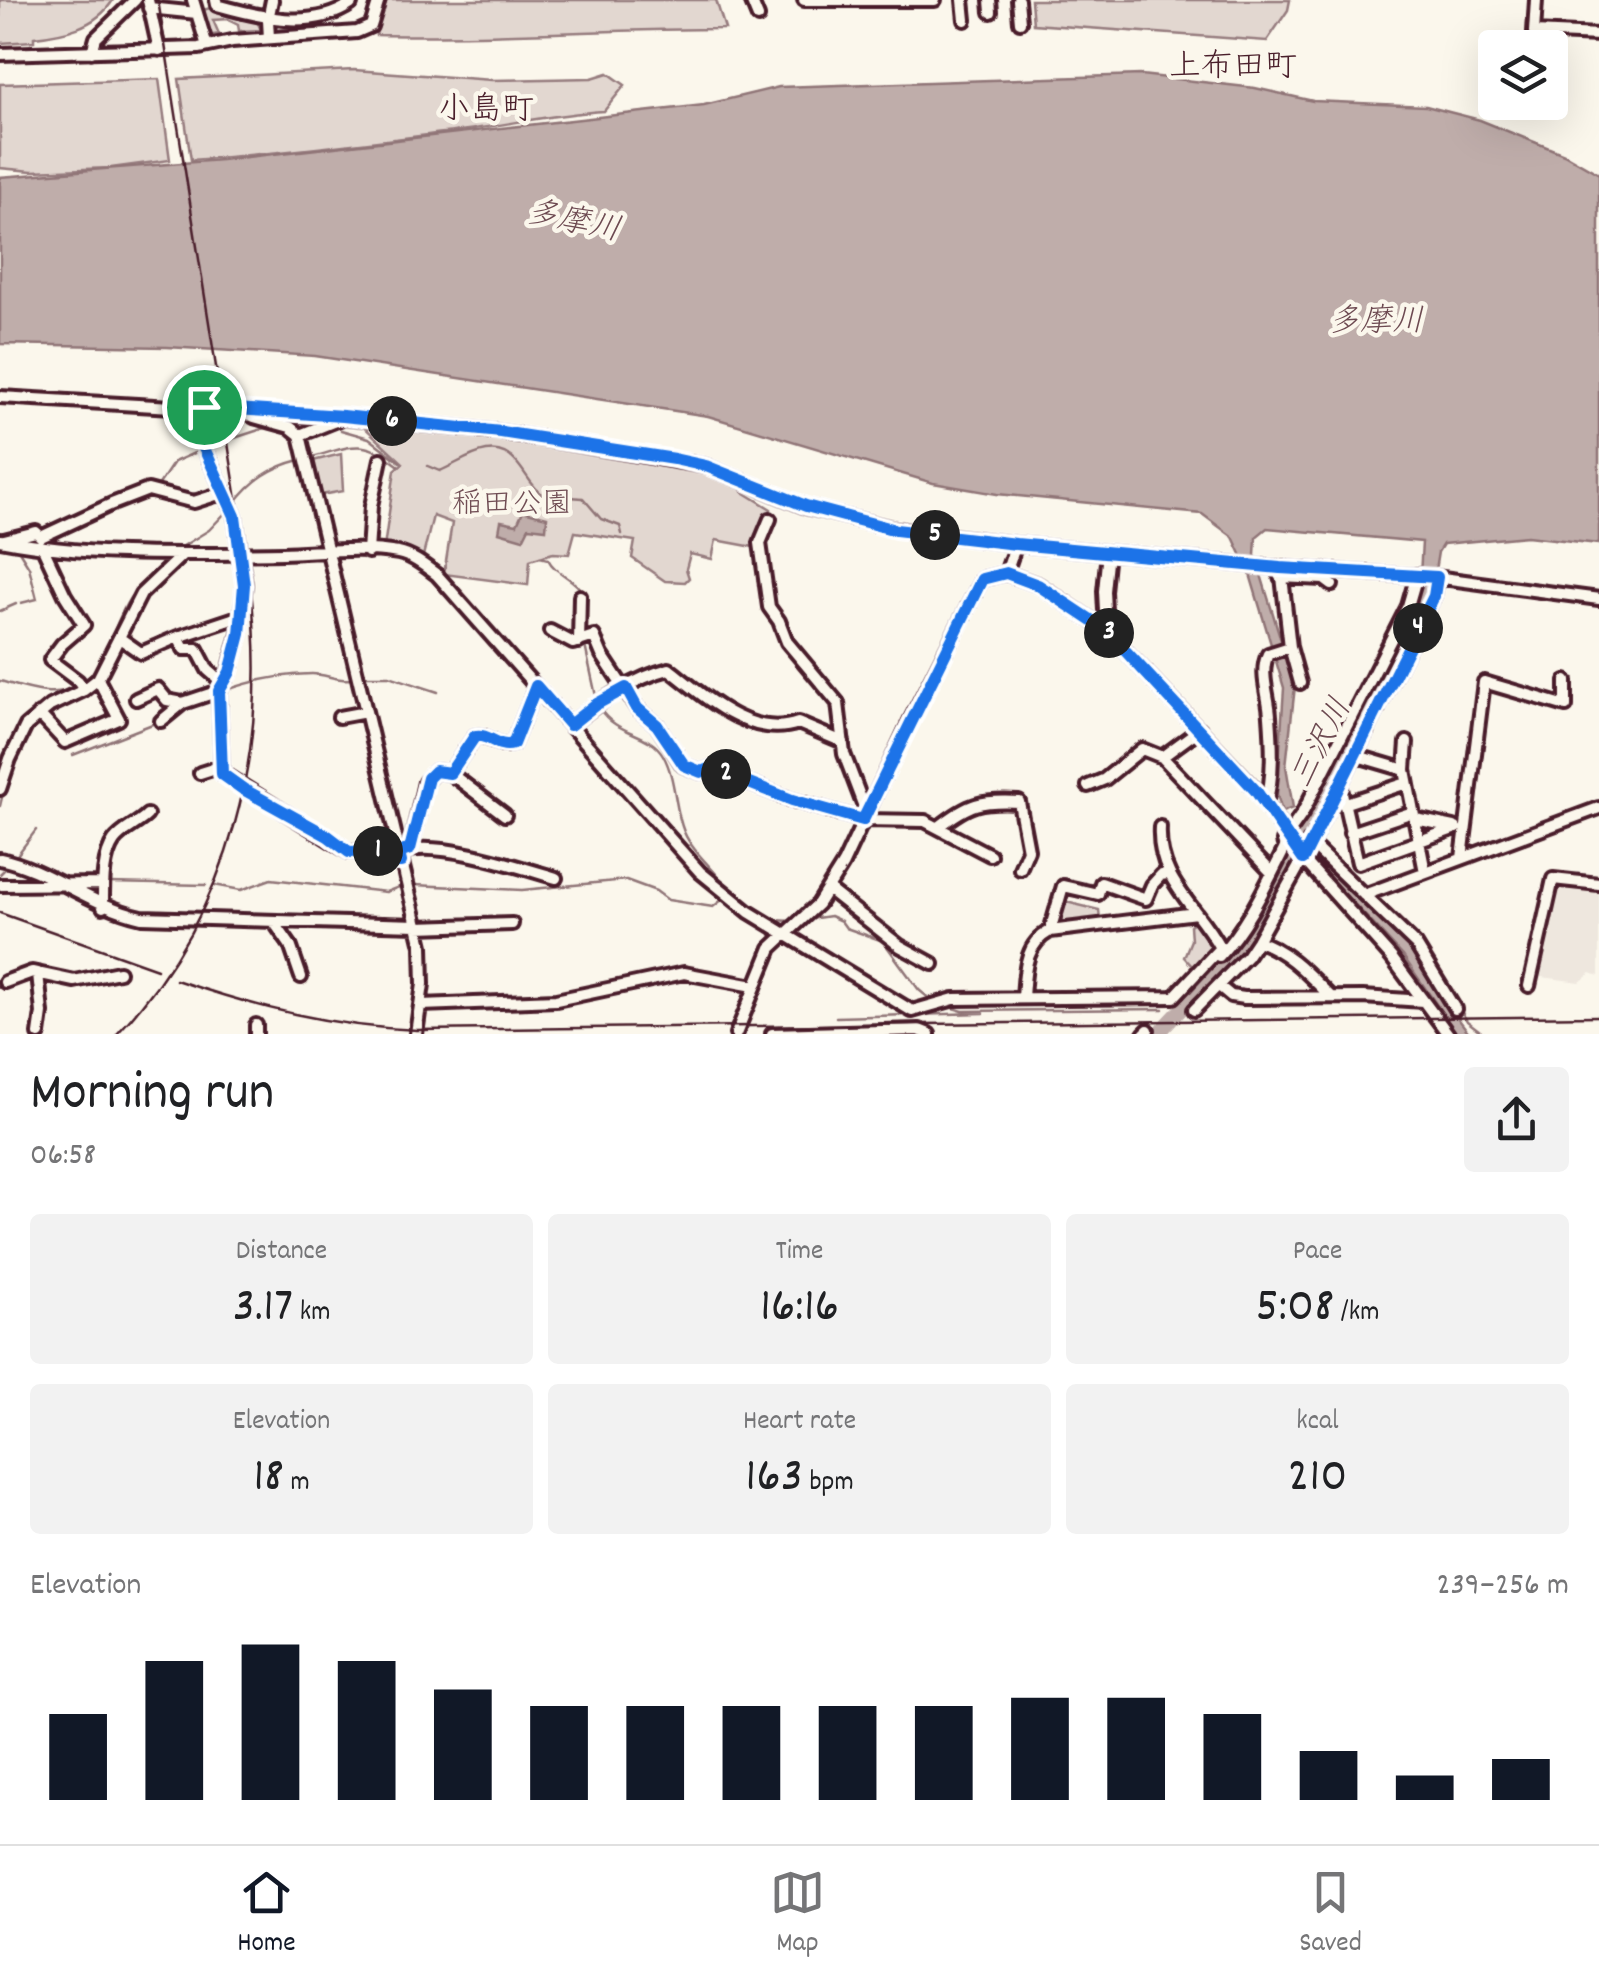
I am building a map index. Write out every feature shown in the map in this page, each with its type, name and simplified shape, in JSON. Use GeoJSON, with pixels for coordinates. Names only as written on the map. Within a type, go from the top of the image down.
{"type":"FeatureCollection","features":[{"type":"Feature","properties":{"kind":"street"},"geometry":{"type":"LineString","coordinates":[[92,52],[96,38],[135,0]]}},
{"type":"Feature","properties":{"kind":"street"},"geometry":{"type":"LineString","coordinates":[[193,0],[207,46]]}},
{"type":"Feature","properties":{"kind":"street"},"geometry":{"type":"LineString","coordinates":[[216,0],[218,5],[268,20],[329,16],[352,0]]}},
{"type":"Feature","properties":{"kind":"street"},"geometry":{"type":"LineString","coordinates":[[270,38],[272,0]]}},
{"type":"Feature","properties":{"kind":"street"},"geometry":{"type":"LineString","coordinates":[[0,54],[159,50],[365,30],[373,23],[378,0]]}},
{"type":"Feature","properties":{"kind":"street"},"geometry":{"type":"LineString","coordinates":[[751,0],[758,17]]}},
{"type":"Feature","properties":{"kind":"street"},"geometry":{"type":"LineString","coordinates":[[804,0],[935,0]]}},
{"type":"Feature","properties":{"kind":"street"},"geometry":{"type":"LineString","coordinates":[[964,0],[965,20]]}},
{"type":"Feature","properties":{"kind":"street"},"geometry":{"type":"LineString","coordinates":[[1018,0],[1020,22]]}},
{"type":"Feature","properties":{"kind":"street"},"geometry":{"type":"LineString","coordinates":[[1536,0],[1534,32],[1599,35]]}},
{"type":"Feature","properties":{"kind":"street"},"geometry":{"type":"LineString","coordinates":[[159,50],[149,4],[196,13]]}},
{"type":"Feature","properties":{"kind":"street"},"geometry":{"type":"LineString","coordinates":[[0,397],[343,416],[501,432],[706,466],[806,506],[896,530],[1227,563],[1324,579],[1332,585]]}},
{"type":"Feature","properties":{"kind":"street"},"geometry":{"type":"LineString","coordinates":[[204,407],[203,446],[235,516],[244,585],[234,655],[221,687],[222,774],[354,853],[381,851],[392,862],[403,855],[444,849],[556,878]]}},
{"type":"Feature","properties":{"kind":"street"},"geometry":{"type":"LineString","coordinates":[[249,411],[300,434],[403,855],[423,957],[416,1034]]}},
{"type":"Feature","properties":{"kind":"street"},"geometry":{"type":"LineString","coordinates":[[300,434],[337,422],[343,416]]}},
{"type":"Feature","properties":{"kind":"street"},"geometry":{"type":"LineString","coordinates":[[368,552],[371,506],[381,459]]}},
{"type":"Feature","properties":{"kind":"street"},"geometry":{"type":"LineString","coordinates":[[2,540],[30,532],[42,538],[148,490],[194,502],[222,492]]}},
{"type":"Feature","properties":{"kind":"street"},"geometry":{"type":"LineString","coordinates":[[770,519],[760,543],[769,607],[787,642],[838,704],[850,773],[864,816]]}},
{"type":"Feature","properties":{"kind":"street"},"geometry":{"type":"LineString","coordinates":[[2,540],[43,548],[175,555],[399,553],[419,561],[437,575],[700,872],[730,899],[784,935],[912,1010],[954,999],[1174,996],[1220,948],[1167,874],[1158,838],[1160,828]]}},
{"type":"Feature","properties":{"kind":"street"},"geometry":{"type":"LineString","coordinates":[[1006,573],[1016,544]]}},
{"type":"Feature","properties":{"kind":"street"},"geometry":{"type":"LineString","coordinates":[[43,548],[84,624],[50,660],[81,686]]}},
{"type":"Feature","properties":{"kind":"street"},"geometry":{"type":"LineString","coordinates":[[1106,630],[1108,552]]}},
{"type":"Feature","properties":{"kind":"street"},"geometry":{"type":"LineString","coordinates":[[0,789],[2,774],[26,726],[81,686],[98,679],[141,594],[175,555]]}},
{"type":"Feature","properties":{"kind":"street"},"geometry":{"type":"LineString","coordinates":[[1278,571],[1419,575],[1599,599]]}},
{"type":"Feature","properties":{"kind":"street"},"geometry":{"type":"LineString","coordinates":[[1278,571],[1300,682]]}},
{"type":"Feature","properties":{"kind":"street"},"geometry":{"type":"LineString","coordinates":[[736,1034],[772,948],[828,890],[982,579],[1006,573],[1050,591],[1106,630],[1266,803],[1302,858],[1391,957],[1448,1034]]}},
{"type":"Feature","properties":{"kind":"street"},"geometry":{"type":"LineString","coordinates":[[1181,997],[1227,947],[1272,874],[1285,848],[1283,841],[1302,814],[1408,606],[1419,575]]}},
{"type":"Feature","properties":{"kind":"street"},"geometry":{"type":"LineString","coordinates":[[1194,1010],[1257,941],[1434,596],[1436,577]]}},
{"type":"Feature","properties":{"kind":"street"},"geometry":{"type":"LineString","coordinates":[[580,596],[583,641]]}},
{"type":"Feature","properties":{"kind":"street"},"geometry":{"type":"LineString","coordinates":[[121,639],[141,654],[240,616]]}},
{"type":"Feature","properties":{"kind":"street"},"geometry":{"type":"LineString","coordinates":[[550,632],[573,643],[594,636],[637,708],[657,725],[684,765],[701,772],[711,768],[777,795],[864,816],[925,821],[990,855]]}},
{"type":"Feature","properties":{"kind":"street"},"geometry":{"type":"LineString","coordinates":[[178,637],[184,649],[197,648],[221,687]]}},
{"type":"Feature","properties":{"kind":"street"},"geometry":{"type":"LineString","coordinates":[[1266,803],[1270,790],[1270,715],[1264,676],[1268,654],[1290,646]]}},
{"type":"Feature","properties":{"kind":"street"},"geometry":{"type":"LineString","coordinates":[[570,725],[648,674],[670,669],[740,720],[784,728],[798,723],[843,742]]}},
{"type":"Feature","properties":{"kind":"street"},"geometry":{"type":"LineString","coordinates":[[39,714],[65,742],[119,719],[98,679]]}},
{"type":"Feature","properties":{"kind":"street"},"geometry":{"type":"LineString","coordinates":[[1462,858],[1461,828],[1484,682],[1566,706],[1566,682]]}},
{"type":"Feature","properties":{"kind":"street"},"geometry":{"type":"LineString","coordinates":[[450,773],[475,736],[485,735],[504,746],[513,744],[536,686]]}},
{"type":"Feature","properties":{"kind":"street"},"geometry":{"type":"LineString","coordinates":[[161,721],[183,703],[221,687]]}},
{"type":"Feature","properties":{"kind":"street"},"geometry":{"type":"LineString","coordinates":[[136,698],[158,688],[167,700],[183,703]]}},
{"type":"Feature","properties":{"kind":"street"},"geometry":{"type":"LineString","coordinates":[[339,716],[366,712]]}},
{"type":"Feature","properties":{"kind":"street"},"geometry":{"type":"LineString","coordinates":[[1162,757],[1200,729]]}},
{"type":"Feature","properties":{"kind":"street"},"geometry":{"type":"LineString","coordinates":[[1407,742],[1404,770],[1425,872]]}},
{"type":"Feature","properties":{"kind":"street"},"geometry":{"type":"LineString","coordinates":[[1088,786],[1105,778],[1142,749],[1162,757],[1272,874]]}},
{"type":"Feature","properties":{"kind":"street"},"geometry":{"type":"LineString","coordinates":[[1354,756],[1404,770]]}},
{"type":"Feature","properties":{"kind":"street"},"geometry":{"type":"LineString","coordinates":[[1383,764],[1391,787]]}},
{"type":"Feature","properties":{"kind":"street"},"geometry":{"type":"LineString","coordinates":[[200,773],[222,766]]}},
{"type":"Feature","properties":{"kind":"street"},"geometry":{"type":"LineString","coordinates":[[403,855],[425,782],[435,771],[450,773],[505,815]]}},
{"type":"Feature","properties":{"kind":"street"},"geometry":{"type":"LineString","coordinates":[[1344,804],[1407,782]]}},
{"type":"Feature","properties":{"kind":"street"},"geometry":{"type":"LineString","coordinates":[[1340,783],[1358,863],[1461,828]]}},
{"type":"Feature","properties":{"kind":"street"},"geometry":{"type":"LineString","coordinates":[[939,827],[970,805],[1019,802],[1028,850],[1020,869]]}},
{"type":"Feature","properties":{"kind":"street"},"geometry":{"type":"LineString","coordinates":[[1364,894],[1599,808]]}},
{"type":"Feature","properties":{"kind":"street"},"geometry":{"type":"LineString","coordinates":[[103,907],[102,884],[115,839],[148,815]]}},
{"type":"Feature","properties":{"kind":"street"},"geometry":{"type":"LineString","coordinates":[[1350,834],[1414,816],[1461,828]]}},
{"type":"Feature","properties":{"kind":"street"},"geometry":{"type":"LineString","coordinates":[[1309,842],[1416,945],[1455,1009]]}},
{"type":"Feature","properties":{"kind":"street"},"geometry":{"type":"LineString","coordinates":[[0,859],[103,907],[142,917],[417,926],[512,924]]}},
{"type":"Feature","properties":{"kind":"street"},"geometry":{"type":"LineString","coordinates":[[1050,931],[1064,886],[1098,894],[1101,884],[1146,899],[1152,885],[1167,874]]}},
{"type":"Feature","properties":{"kind":"street"},"geometry":{"type":"LineString","coordinates":[[1529,986],[1553,879],[1599,884]]}},
{"type":"Feature","properties":{"kind":"street"},"geometry":{"type":"LineString","coordinates":[[0,885],[102,884]]}},
{"type":"Feature","properties":{"kind":"street"},"geometry":{"type":"LineString","coordinates":[[828,890],[886,941],[933,964]]}},
{"type":"Feature","properties":{"kind":"street"},"geometry":{"type":"LineString","coordinates":[[1023,998],[1026,961],[1033,944],[1050,931],[1196,913]]}},
{"type":"Feature","properties":{"kind":"street"},"geometry":{"type":"LineString","coordinates":[[274,922],[290,945],[301,976]]}},
{"type":"Feature","properties":{"kind":"street"},"geometry":{"type":"LineString","coordinates":[[1257,941],[1272,946],[1296,963],[1330,996]]}},
{"type":"Feature","properties":{"kind":"street"},"geometry":{"type":"LineString","coordinates":[[5,982],[22,974],[74,980],[119,972]]}},
{"type":"Feature","properties":{"kind":"street"},"geometry":{"type":"LineString","coordinates":[[421,1004],[556,1000],[684,973],[754,986]]}},
{"type":"Feature","properties":{"kind":"street"},"geometry":{"type":"LineString","coordinates":[[38,974],[42,1013],[39,1034]]}},
{"type":"Feature","properties":{"kind":"street"},"geometry":{"type":"LineString","coordinates":[[1219,986],[1231,996],[1244,998],[1330,996],[1424,1001]]}},
{"type":"Feature","properties":{"kind":"street"},"geometry":{"type":"LineString","coordinates":[[772,1034],[920,1030],[929,1034]]}},
{"type":"Feature","properties":{"kind":"shaded area"},"geometry":{"type":"Polygon","coordinates":[[[1558,882],[1599,887],[1599,976],[1591,973],[1580,982],[1534,976],[1554,885],[1558,882]]]}},
{"type":"Feature","properties":{"kind":"green space"},"geometry":{"type":"Polygon","coordinates":[[[0,0],[113,0],[106,10],[78,28],[34,37],[34,41],[0,43],[0,0]]]}},
{"type":"Feature","properties":{"kind":"green space"},"geometry":{"type":"Polygon","coordinates":[[[384,0],[716,0],[725,29],[376,35],[384,0]]]}},
{"type":"Feature","properties":{"kind":"green space"},"geometry":{"type":"Polygon","coordinates":[[[1031,0],[1290,0],[1288,10],[1267,41],[1033,24],[1031,0]]]}},
{"type":"Feature","properties":{"kind":"green space"},"geometry":{"type":"Polygon","coordinates":[[[215,7],[256,19],[261,30],[239,31],[238,24],[228,19],[213,20],[219,34],[208,36],[198,11],[215,7]]]}},
{"type":"Feature","properties":{"kind":"green space"},"geometry":{"type":"Polygon","coordinates":[[[354,70],[492,80],[592,78],[608,73],[625,85],[604,111],[191,160],[179,79],[354,70]]]}},
{"type":"Feature","properties":{"kind":"green space"},"geometry":{"type":"Polygon","coordinates":[[[159,79],[170,160],[111,168],[0,168],[0,84],[159,79]]]}},
{"type":"Feature","properties":{"kind":"green space","name":"稲田公園"},"geometry":{"type":"Polygon","coordinates":[[[362,425],[552,444],[646,458],[737,482],[742,491],[771,509],[759,548],[716,540],[712,559],[690,554],[686,569],[689,578],[685,582],[665,581],[632,558],[635,541],[575,532],[569,554],[553,553],[530,560],[528,585],[444,574],[452,523],[433,516],[422,560],[384,548],[395,470],[403,463],[362,425]]]}},
{"type":"Feature","properties":{"kind":"green space"},"geometry":{"type":"Polygon","coordinates":[[[341,454],[343,491],[321,495],[313,461],[341,454]]]}},
{"type":"Feature","properties":{"kind":"green space"},"geometry":{"type":"Polygon","coordinates":[[[1062,901],[1099,910],[1100,920],[1054,927],[1062,901]]]}},
{"type":"Feature","properties":{"kind":"green space"},"geometry":{"type":"Polygon","coordinates":[[[1197,920],[1214,951],[1193,967],[1184,957],[1191,940],[1190,925],[1197,920]]]}},
{"type":"Feature","properties":{"kind":"water","name":"多摩川"},"geometry":{"type":"Polygon","coordinates":[[[1141,75],[1255,88],[1313,101],[1426,106],[1480,120],[1564,154],[1599,174],[1599,544],[1527,536],[1443,544],[1438,552],[1430,601],[1285,884],[1244,955],[1188,1013],[1172,1012],[1240,938],[1261,904],[1419,592],[1422,542],[1267,528],[1256,537],[1255,555],[1295,686],[1286,766],[1293,808],[1282,812],[1277,794],[1284,688],[1249,571],[1233,537],[1202,514],[997,494],[933,483],[708,416],[315,356],[167,347],[0,344],[0,177],[221,160],[704,105],[779,87],[1141,75]]]}},
{"type":"Feature","properties":{"kind":"water"},"geometry":{"type":"Polygon","coordinates":[[[523,511],[547,517],[546,529],[529,527],[523,539],[499,532],[501,521],[517,524],[523,511]]]}},
{"type":"Feature","properties":{"kind":"water"},"geometry":{"type":"Polygon","coordinates":[[[1313,856],[1409,945],[1436,990],[1470,1034],[1457,1034],[1403,956],[1346,895],[1334,889],[1309,860],[1313,856]]]}},
{"type":"Feature","properties":{"kind":"waterway"},"geometry":{"type":"LineString","coordinates":[[210,446],[268,427]]}},
{"type":"Feature","properties":{"kind":"waterway"},"geometry":{"type":"LineString","coordinates":[[341,430],[369,438],[400,462]]}},
{"type":"Feature","properties":{"kind":"waterway"},"geometry":{"type":"LineString","coordinates":[[312,457],[357,446],[375,450],[398,465]]}},
{"type":"Feature","properties":{"kind":"waterway"},"geometry":{"type":"LineString","coordinates":[[158,486],[174,462],[199,451]]}},
{"type":"Feature","properties":{"kind":"waterway"},"geometry":{"type":"LineString","coordinates":[[428,466],[440,471],[478,453],[498,451],[516,462],[543,495],[583,498],[601,519],[620,526],[622,534]]}},
{"type":"Feature","properties":{"kind":"waterway"},"geometry":{"type":"LineString","coordinates":[[235,503],[263,476],[300,460]]}},
{"type":"Feature","properties":{"kind":"waterway"},"geometry":{"type":"LineString","coordinates":[[175,551],[209,530],[228,510]]}},
{"type":"Feature","properties":{"kind":"waterway"},"geometry":{"type":"LineString","coordinates":[[19,551],[29,567],[37,599],[21,603]]}},
{"type":"Feature","properties":{"kind":"waterway"},"geometry":{"type":"LineString","coordinates":[[540,557],[548,559],[583,593]]}},
{"type":"Feature","properties":{"kind":"waterway"},"geometry":{"type":"LineString","coordinates":[[82,683],[98,665],[130,598],[154,575]]}},
{"type":"Feature","properties":{"kind":"waterway"},"geometry":{"type":"LineString","coordinates":[[0,611],[16,604]]}},
{"type":"Feature","properties":{"kind":"waterway"},"geometry":{"type":"LineString","coordinates":[[584,641],[597,701]]}},
{"type":"Feature","properties":{"kind":"waterway"},"geometry":{"type":"LineString","coordinates":[[224,691],[290,675],[352,679]]}},
{"type":"Feature","properties":{"kind":"waterway"},"geometry":{"type":"LineString","coordinates":[[364,676],[389,676],[438,692]]}},
{"type":"Feature","properties":{"kind":"waterway"},"geometry":{"type":"LineString","coordinates":[[0,681],[47,692],[76,688]]}},
{"type":"Feature","properties":{"kind":"waterway"},"geometry":{"type":"LineString","coordinates":[[600,709],[615,724],[650,742],[663,755],[684,832],[727,888]]}},
{"type":"Feature","properties":{"kind":"waterway"},"geometry":{"type":"LineString","coordinates":[[29,730],[38,722]]}},
{"type":"Feature","properties":{"kind":"waterway"},"geometry":{"type":"LineString","coordinates":[[73,755],[155,723]]}},
{"type":"Feature","properties":{"kind":"waterway"},"geometry":{"type":"LineString","coordinates":[[0,806],[3,793]]}},
{"type":"Feature","properties":{"kind":"waterway"},"geometry":{"type":"LineString","coordinates":[[15,858],[36,830]]}},
{"type":"Feature","properties":{"kind":"waterway"},"geometry":{"type":"LineString","coordinates":[[0,874],[9,865]]}},
{"type":"Feature","properties":{"kind":"waterway"},"geometry":{"type":"LineString","coordinates":[[214,885],[241,890],[271,879],[386,892],[399,887]]}},
{"type":"Feature","properties":{"kind":"waterway"},"geometry":{"type":"LineString","coordinates":[[414,885],[522,890],[626,880],[668,900],[713,907],[723,899]]}},
{"type":"Feature","properties":{"kind":"waterway"},"geometry":{"type":"LineString","coordinates":[[108,883],[206,885]]}},
{"type":"Feature","properties":{"kind":"waterway"},"geometry":{"type":"LineString","coordinates":[[741,899],[775,920],[792,921]]}},
{"type":"Feature","properties":{"kind":"waterway"},"geometry":{"type":"LineString","coordinates":[[810,919],[830,916],[846,928],[883,941],[931,1000]]}},
{"type":"Feature","properties":{"kind":"waterway","name":"三沢川"},"geometry":{"type":"LineString","coordinates":[[1158,1034],[1190,1000]]}},
{"type":"Feature","properties":{"kind":"waterway"},"geometry":{"type":"LineString","coordinates":[[946,1006],[963,1011],[1163,1009]]}},
{"type":"Feature","properties":{"kind":"waterway"},"geometry":{"type":"LineString","coordinates":[[1459,1007],[1467,1021],[1484,1034]]}},
{"type":"Feature","properties":{"kind":"waterway"},"geometry":{"type":"LineString","coordinates":[[836,1017],[984,1013]]}},
{"type":"Feature","properties":{"kind":"railway"},"geometry":{"type":"LineString","coordinates":[[117,1034],[157,986],[190,934],[216,880],[235,823],[248,765],[254,705],[250,582],[158,0]]}},
{"type":"Feature","properties":{"kind":"railway"},"geometry":{"type":"LineString","coordinates":[[0,913],[157,969]]}},
{"type":"Feature","properties":{"kind":"railway"},"geometry":{"type":"LineString","coordinates":[[176,980],[295,1014],[355,1025],[417,1030],[1599,1016]]}},
{"type":"Feature","properties":{"kind":"district","name":"上布田町"},"geometry":{"type":"Point","coordinates":[1233,64]}},
{"type":"Feature","properties":{"kind":"district","name":"小島町"},"geometry":{"type":"Point","coordinates":[486,107]}},
{"type":"Feature","properties":{"kind":"route"},"geometry":{"type":"LineString","coordinates":[[204,407],[501,432],[674,459],[706,466],[846,519],[896,530],[1280,568],[1437,577],[1434,596],[1303,859],[1256,791],[1115,638],[1050,591],[1006,573],[982,579],[863,820],[762,790],[711,768],[701,772],[684,765],[657,725],[637,708],[626,688],[570,725],[536,686],[513,744],[504,746],[485,735],[475,736],[450,773],[435,771],[428,778],[410,849],[399,853],[401,862],[392,862],[381,851],[349,852],[222,774],[219,691],[230,672],[240,634],[244,585],[235,516],[203,446],[204,407]]}}]}
